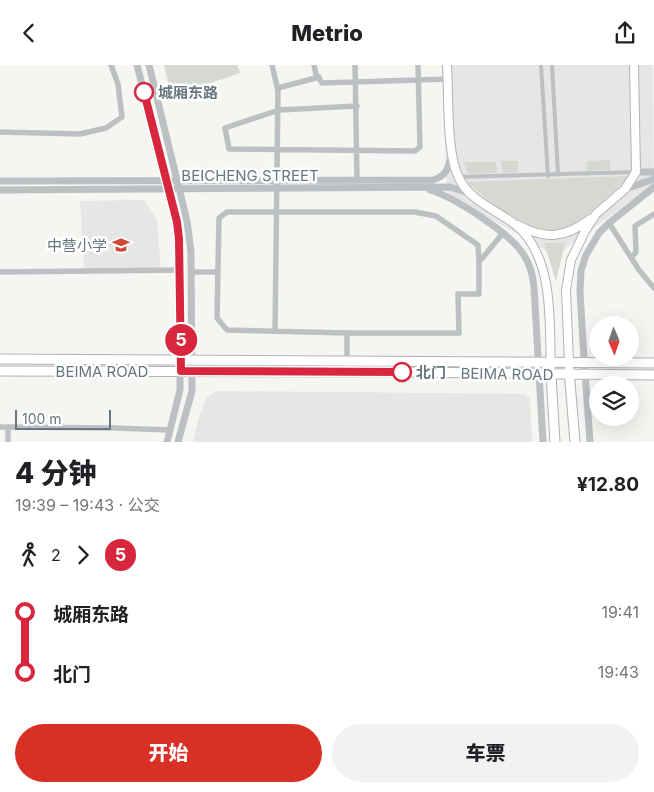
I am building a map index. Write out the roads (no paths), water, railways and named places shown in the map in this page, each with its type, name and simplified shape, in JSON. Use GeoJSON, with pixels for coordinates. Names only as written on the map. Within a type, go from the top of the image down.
{"type":"FeatureCollection","features":[{"type":"Feature","properties":{"kind":"main road"},"geometry":{"type":"LineString","coordinates":[[447,65],[451,154],[458,177],[468,193],[517,226],[527,237],[543,269],[548,295],[555,442]]}},
{"type":"Feature","properties":{"kind":"main road"},"geometry":{"type":"LineString","coordinates":[[505,218],[533,232],[551,235],[572,231],[596,214],[625,189],[636,172],[634,65]]}},
{"type":"Feature","properties":{"kind":"main road"},"geometry":{"type":"LineString","coordinates":[[575,442],[566,290],[568,270],[579,242],[596,214]]}},
{"type":"Feature","properties":{"kind":"main road","name":"BEIMA ROAD"},"geometry":{"type":"LineString","coordinates":[[0,359],[654,363]]}},
{"type":"Feature","properties":{"kind":"main road"},"geometry":{"type":"LineString","coordinates":[[312,361],[312,372]]}},
{"type":"Feature","properties":{"kind":"main road","name":"BEIMA ROAD"},"geometry":{"type":"LineString","coordinates":[[0,371],[654,375]]}},
{"type":"Feature","properties":{"kind":"street"},"geometry":{"type":"LineString","coordinates":[[0,132],[80,134],[106,128],[122,117],[118,84],[111,65]]}},
{"type":"Feature","properties":{"kind":"street"},"geometry":{"type":"LineString","coordinates":[[137,65],[177,222],[181,270],[181,371],[179,399],[167,442]]}},
{"type":"Feature","properties":{"kind":"street"},"geometry":{"type":"LineString","coordinates":[[149,65],[188,227],[192,272],[193,359],[191,397],[178,442]]}},
{"type":"Feature","properties":{"kind":"street"},"geometry":{"type":"LineString","coordinates":[[272,65],[278,88],[275,331]]}},
{"type":"Feature","properties":{"kind":"street"},"geometry":{"type":"LineString","coordinates":[[314,65],[322,83],[448,79]]}},
{"type":"Feature","properties":{"kind":"street"},"geometry":{"type":"LineString","coordinates":[[356,65],[357,180]]}},
{"type":"Feature","properties":{"kind":"street"},"geometry":{"type":"LineString","coordinates":[[357,106],[278,110],[225,128],[229,149],[415,151],[420,147],[418,65]]}},
{"type":"Feature","properties":{"kind":"street"},"geometry":{"type":"LineString","coordinates":[[541,65],[548,176]]}},
{"type":"Feature","properties":{"kind":"street"},"geometry":{"type":"LineString","coordinates":[[552,65],[558,175]]}},
{"type":"Feature","properties":{"kind":"street"},"geometry":{"type":"LineString","coordinates":[[278,88],[319,77]]}},
{"type":"Feature","properties":{"kind":"street","name":"BEICHENG STREET"},"geometry":{"type":"LineString","coordinates":[[277,184],[438,178],[448,170],[451,154]]}},
{"type":"Feature","properties":{"kind":"street"},"geometry":{"type":"LineString","coordinates":[[458,177],[654,172]]}},
{"type":"Feature","properties":{"kind":"street"},"geometry":{"type":"LineString","coordinates":[[625,189],[654,179]]}},
{"type":"Feature","properties":{"kind":"street","name":"BEICHENG STREET"},"geometry":{"type":"LineString","coordinates":[[0,181],[168,185],[277,184],[420,188],[450,187],[468,193]]}},
{"type":"Feature","properties":{"kind":"street","name":"BEICHENG STREET"},"geometry":{"type":"LineString","coordinates":[[0,190],[168,185]]}},
{"type":"Feature","properties":{"kind":"street"},"geometry":{"type":"LineString","coordinates":[[590,442],[580,291],[582,271],[591,244],[609,223],[654,187]]}},
{"type":"Feature","properties":{"kind":"street"},"geometry":{"type":"LineString","coordinates":[[420,188],[436,192],[503,233],[521,251],[532,273],[543,442]]}},
{"type":"Feature","properties":{"kind":"street"},"geometry":{"type":"LineString","coordinates":[[227,212],[276,212],[415,212],[436,216],[478,245],[480,262],[479,294],[458,294],[459,333],[227,330],[217,318],[220,218],[227,212]]}},
{"type":"Feature","properties":{"kind":"street"},"geometry":{"type":"LineString","coordinates":[[631,258],[636,252],[635,225],[654,214]]}},
{"type":"Feature","properties":{"kind":"street"},"geometry":{"type":"LineString","coordinates":[[609,223],[639,270],[654,288]]}},
{"type":"Feature","properties":{"kind":"street"},"geometry":{"type":"LineString","coordinates":[[480,262],[503,233]]}},
{"type":"Feature","properties":{"kind":"street"},"geometry":{"type":"LineString","coordinates":[[0,272],[181,270]]}},
{"type":"Feature","properties":{"kind":"street"},"geometry":{"type":"LineString","coordinates":[[192,272],[218,272]]}},
{"type":"Feature","properties":{"kind":"street"},"geometry":{"type":"LineString","coordinates":[[347,333],[347,361]]}},
{"type":"Feature","properties":{"kind":"street"},"geometry":{"type":"LineString","coordinates":[[0,427],[170,430]]}},
{"type":"Feature","properties":{"kind":"street"},"geometry":{"type":"LineString","coordinates":[[8,427],[8,442]]}},
{"type":"Feature","properties":{"kind":"place","name":"城厢东路"},"geometry":{"type":"Point","coordinates":[144,92]}},
{"type":"Feature","properties":{"kind":"place","name":"中营小学"},"geometry":{"type":"Point","coordinates":[121,245]}},
{"type":"Feature","properties":{"kind":"place","name":"北门"},"geometry":{"type":"Point","coordinates":[402,372]}}]}
